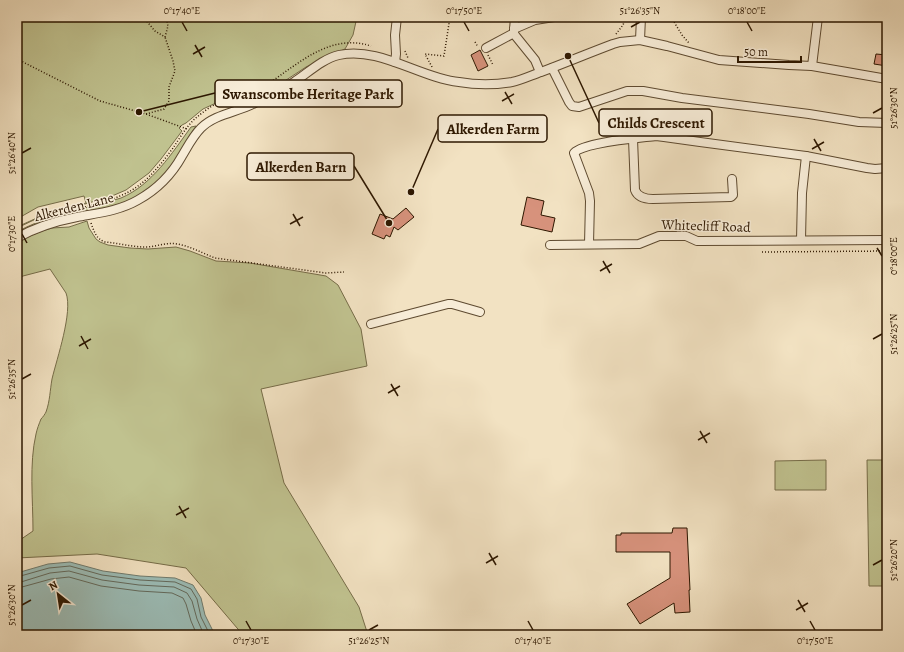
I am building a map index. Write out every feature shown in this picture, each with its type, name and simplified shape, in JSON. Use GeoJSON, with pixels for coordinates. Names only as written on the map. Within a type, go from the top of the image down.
{"type":"FeatureCollection","features":[{"type":"Feature","properties":{"kind":"street"},"geometry":{"type":"LineString","coordinates":[[395,62],[395,34],[397,17]]}},
{"type":"Feature","properties":{"kind":"street"},"geometry":{"type":"LineString","coordinates":[[515,17],[514,31],[535,60],[540,72]]}},
{"type":"Feature","properties":{"kind":"street"},"geometry":{"type":"LineString","coordinates":[[482,48],[535,20],[554,17]]}},
{"type":"Feature","properties":{"kind":"street"},"geometry":{"type":"LineString","coordinates":[[641,17],[640,40],[719,60],[812,66],[887,80]]}},
{"type":"Feature","properties":{"kind":"street"},"geometry":{"type":"LineString","coordinates":[[812,66],[818,17]]}},
{"type":"Feature","properties":{"kind":"street"},"geometry":{"type":"LineString","coordinates":[[861,17],[876,17]]}},
{"type":"Feature","properties":{"kind":"street","name":"Alkerden Lane"},"geometry":{"type":"LineString","coordinates":[[17,238],[32,230],[49,224],[120,209],[141,198],[156,187],[172,171],[196,132],[205,124],[217,117],[244,108],[274,94],[328,59],[339,55],[356,53],[370,55],[395,62],[436,78],[465,83],[486,84],[511,82],[615,44],[640,40]]}},
{"type":"Feature","properties":{"kind":"street"},"geometry":{"type":"LineString","coordinates":[[552,68],[572,106],[579,107],[627,91],[643,91],[682,98],[809,114],[859,122],[887,123]]}},
{"type":"Feature","properties":{"kind":"street"},"geometry":{"type":"LineString","coordinates":[[589,244],[590,198],[574,155],[575,152],[589,146],[664,136],[806,156],[867,168],[887,168]]}},
{"type":"Feature","properties":{"kind":"street"},"geometry":{"type":"LineString","coordinates":[[633,139],[635,190],[637,194],[642,197],[653,199],[731,197],[733,195],[732,179]]}},
{"type":"Feature","properties":{"kind":"street"},"geometry":{"type":"LineString","coordinates":[[801,240],[802,193],[806,156]]}},
{"type":"Feature","properties":{"kind":"street","name":"Whitecliff Road"},"geometry":{"type":"LineString","coordinates":[[550,245],[639,244],[659,236],[686,236],[697,241],[887,240]]}},
{"type":"Feature","properties":{"kind":"street"},"geometry":{"type":"LineString","coordinates":[[372,324],[448,304],[480,312]]}},
{"type":"Feature","properties":{"kind":"path"},"geometry":{"type":"LineString","coordinates":[[142,17],[155,31],[165,37]]}},
{"type":"Feature","properties":{"kind":"path"},"geometry":{"type":"LineString","coordinates":[[146,114],[164,109],[169,101],[170,87],[175,74],[171,53],[165,37],[168,26],[166,17]]}},
{"type":"Feature","properties":{"kind":"path"},"geometry":{"type":"LineString","coordinates":[[436,72],[430,66],[426,54],[444,56],[450,17]]}},
{"type":"Feature","properties":{"kind":"path"},"geometry":{"type":"LineString","coordinates":[[671,17],[682,35],[692,45]]}},
{"type":"Feature","properties":{"kind":"path"},"geometry":{"type":"LineString","coordinates":[[475,42],[482,48]]}},
{"type":"Feature","properties":{"kind":"path"},"geometry":{"type":"LineString","coordinates":[[17,59],[100,101],[146,114],[187,129]]}},
{"type":"Feature","properties":{"kind":"path"},"geometry":{"type":"LineString","coordinates":[[89,215],[95,235],[100,240],[105,242],[142,247],[176,244],[215,258],[326,273],[344,272]]}},
{"type":"Feature","properties":{"kind":"path"},"geometry":{"type":"LineString","coordinates":[[762,252],[887,251]]}},
{"type":"Feature","properties":{"kind":"green space"},"geometry":{"type":"Polygon","coordinates":[[[17,17],[357,17],[353,35],[345,49],[306,67],[274,88],[216,103],[203,109],[179,128],[182,131],[149,173],[126,190],[112,196],[38,218],[17,228],[39,217],[86,203],[84,196],[38,207],[17,219],[17,17]]]}},
{"type":"Feature","properties":{"kind":"green space"},"geometry":{"type":"Polygon","coordinates":[[[196,126],[174,163],[144,192],[132,199],[108,208],[51,219],[36,224],[17,234],[17,232],[26,227],[44,220],[121,198],[132,192],[152,177],[191,127],[196,126]]]}},
{"type":"Feature","properties":{"kind":"green space"},"geometry":{"type":"Polygon","coordinates":[[[87,221],[89,228],[96,239],[108,245],[148,249],[176,247],[216,261],[250,263],[326,276],[338,285],[361,329],[367,366],[261,389],[284,483],[359,607],[368,635],[243,635],[186,568],[97,554],[17,558],[17,542],[33,531],[32,469],[34,445],[38,426],[46,412],[48,404],[52,379],[66,323],[68,301],[66,293],[50,269],[17,279],[17,242],[52,228],[69,227],[87,221]]]}},
{"type":"Feature","properties":{"kind":"green space"},"geometry":{"type":"Polygon","coordinates":[[[826,460],[826,490],[775,490],[775,461],[826,460]]]}},
{"type":"Feature","properties":{"kind":"green space"},"geometry":{"type":"Polygon","coordinates":[[[867,460],[887,460],[887,586],[869,586],[867,460]]]}},
{"type":"Feature","properties":{"kind":"water"},"geometry":{"type":"Polygon","coordinates":[[[70,562],[103,571],[140,576],[175,578],[193,585],[201,598],[205,615],[215,635],[17,635],[17,573],[48,564],[70,562]]]}},
{"type":"Feature","properties":{"kind":"building"},"geometry":{"type":"Polygon","coordinates":[[[480,50],[488,66],[478,71],[471,55],[480,50]]]}},
{"type":"Feature","properties":{"kind":"building"},"geometry":{"type":"Polygon","coordinates":[[[876,54],[887,55],[887,66],[874,64],[876,54]]]}},
{"type":"Feature","properties":{"kind":"building"},"geometry":{"type":"Polygon","coordinates":[[[527,197],[544,201],[541,215],[555,218],[552,232],[521,225],[527,197]]]}},
{"type":"Feature","properties":{"kind":"building"},"geometry":{"type":"Polygon","coordinates":[[[406,208],[414,217],[398,230],[394,227],[390,237],[386,235],[384,239],[372,234],[380,214],[393,219],[406,208]]]}},
{"type":"Feature","properties":{"kind":"building"},"geometry":{"type":"Polygon","coordinates":[[[673,528],[687,528],[690,612],[675,613],[674,603],[640,624],[627,604],[670,578],[670,552],[616,552],[616,535],[621,535],[621,533],[672,533],[673,528]]]}},
{"type":"Feature","properties":{"kind":"place","name":"Childs Crescent"},"geometry":{"type":"Point","coordinates":[568,56]}},
{"type":"Feature","properties":{"kind":"place","name":"Swanscombe Heritage Park"},"geometry":{"type":"Point","coordinates":[139,112]}},
{"type":"Feature","properties":{"kind":"place","name":"Alkerden Farm"},"geometry":{"type":"Point","coordinates":[411,192]}},
{"type":"Feature","properties":{"kind":"place","name":"Alkerden Barn"},"geometry":{"type":"Point","coordinates":[389,223]}}]}
